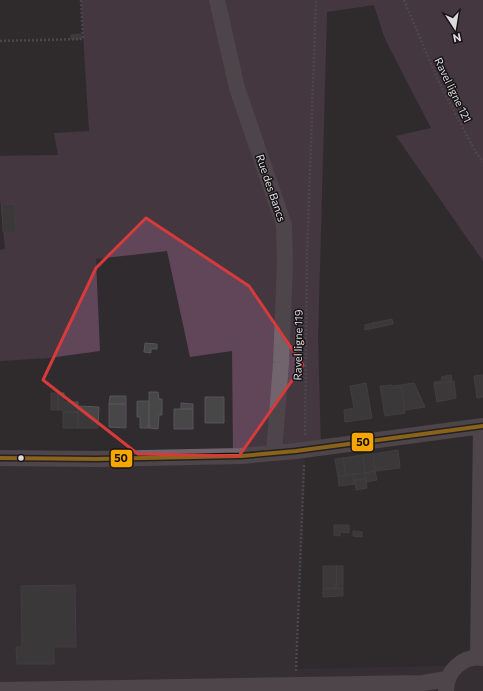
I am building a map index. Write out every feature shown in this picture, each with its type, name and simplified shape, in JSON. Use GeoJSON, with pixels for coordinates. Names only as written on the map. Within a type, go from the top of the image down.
{"type":"FeatureCollection","features":[{"type":"Feature","properties":{"kind":"street","name":"Rue des Bancs"},"geometry":{"type":"LineString","coordinates":[[217,0],[236,88],[284,225],[285,264],[281,362],[274,454]]}},
{"type":"Feature","properties":{"kind":"street"},"geometry":{"type":"LineString","coordinates":[[0,458],[104,459],[274,454],[482,427],[481,657],[468,658],[459,663],[452,670],[447,685],[423,683],[296,684],[0,690]]}},
{"type":"Feature","properties":{"kind":"path"},"geometry":{"type":"LineString","coordinates":[[0,41],[83,39],[81,0]]}},
{"type":"Feature","properties":{"kind":"path","name":"Ravel ligne 119"},"geometry":{"type":"LineString","coordinates":[[296,684],[305,450],[307,255],[316,0]]}},
{"type":"Feature","properties":{"kind":"path","name":"Ravel ligne 121"},"geometry":{"type":"LineString","coordinates":[[404,0],[437,78],[475,151],[483,162]]}},
{"type":"Feature","properties":{"kind":"highlighted area"},"geometry":{"type":"Polygon","coordinates":[[[146,218],[249,286],[303,365],[239,456],[138,454],[43,380],[96,268],[146,218]]]}},
{"type":"Feature","properties":{"kind":"shaded area"},"geometry":{"type":"Polygon","coordinates":[[[81,0],[483,0],[483,261],[396,136],[431,128],[385,39],[374,5],[327,12],[318,338],[321,448],[233,456],[232,351],[190,357],[167,251],[96,259],[100,351],[49,358],[0,361],[0,250],[5,249],[0,199],[0,156],[58,155],[54,133],[89,131],[81,0]]]}},
{"type":"Feature","properties":{"kind":"shaded area"},"geometry":{"type":"Polygon","coordinates":[[[0,451],[305,458],[296,669],[483,665],[483,691],[0,691],[0,451]]]}},
{"type":"Feature","properties":{"kind":"building"},"geometry":{"type":"Polygon","coordinates":[[[81,34],[81,39],[71,39],[71,35],[81,34]]]}},
{"type":"Feature","properties":{"kind":"building"},"geometry":{"type":"Polygon","coordinates":[[[14,204],[16,232],[3,232],[2,205],[14,204]]]}},
{"type":"Feature","properties":{"kind":"building"},"geometry":{"type":"Polygon","coordinates":[[[392,319],[393,324],[374,328],[373,323],[392,319]]]}},
{"type":"Feature","properties":{"kind":"building"},"geometry":{"type":"Polygon","coordinates":[[[373,323],[374,328],[365,330],[365,325],[373,323]]]}},
{"type":"Feature","properties":{"kind":"building"},"geometry":{"type":"Polygon","coordinates":[[[145,343],[157,344],[157,349],[151,349],[151,353],[144,352],[145,343]]]}},
{"type":"Feature","properties":{"kind":"building"},"geometry":{"type":"Polygon","coordinates":[[[451,375],[452,382],[434,384],[434,382],[442,381],[441,377],[451,375]]]}},
{"type":"Feature","properties":{"kind":"building"},"geometry":{"type":"Polygon","coordinates":[[[483,375],[483,397],[477,398],[474,376],[483,375]]]}},
{"type":"Feature","properties":{"kind":"building"},"geometry":{"type":"Polygon","coordinates":[[[454,381],[456,398],[437,402],[434,384],[454,381]]]}},
{"type":"Feature","properties":{"kind":"building"},"geometry":{"type":"Polygon","coordinates":[[[366,383],[372,418],[345,422],[344,410],[354,408],[350,386],[366,383]]]}},
{"type":"Feature","properties":{"kind":"building"},"geometry":{"type":"Polygon","coordinates":[[[414,383],[425,407],[405,410],[401,385],[414,383]]]}},
{"type":"Feature","properties":{"kind":"building"},"geometry":{"type":"Polygon","coordinates":[[[401,385],[405,413],[385,416],[380,386],[401,385]]]}},
{"type":"Feature","properties":{"kind":"building"},"geometry":{"type":"Polygon","coordinates":[[[149,392],[158,392],[159,399],[162,399],[162,415],[159,415],[158,429],[149,428],[149,392]]]}},
{"type":"Feature","properties":{"kind":"building"},"geometry":{"type":"Polygon","coordinates":[[[51,393],[58,393],[58,410],[51,410],[51,393]]]}},
{"type":"Feature","properties":{"kind":"building"},"geometry":{"type":"Polygon","coordinates":[[[58,393],[64,393],[64,402],[78,402],[78,412],[63,412],[63,410],[58,410],[58,393]]]}},
{"type":"Feature","properties":{"kind":"building"},"geometry":{"type":"Polygon","coordinates":[[[110,396],[126,396],[126,404],[109,404],[110,396]]]}},
{"type":"Feature","properties":{"kind":"building"},"geometry":{"type":"Polygon","coordinates":[[[205,397],[224,397],[224,423],[205,423],[205,397]]]}},
{"type":"Feature","properties":{"kind":"building"},"geometry":{"type":"Polygon","coordinates":[[[137,401],[149,401],[149,428],[140,428],[140,417],[137,417],[137,401]]]}},
{"type":"Feature","properties":{"kind":"building"},"geometry":{"type":"Polygon","coordinates":[[[181,403],[193,404],[193,409],[181,409],[181,403]]]}},
{"type":"Feature","properties":{"kind":"building"},"geometry":{"type":"Polygon","coordinates":[[[109,404],[126,404],[126,428],[109,427],[109,404]]]}},
{"type":"Feature","properties":{"kind":"building"},"geometry":{"type":"Polygon","coordinates":[[[78,406],[99,407],[98,428],[78,428],[78,406]]]}},
{"type":"Feature","properties":{"kind":"building"},"geometry":{"type":"Polygon","coordinates":[[[174,409],[193,409],[193,429],[174,429],[174,409]]]}},
{"type":"Feature","properties":{"kind":"building"},"geometry":{"type":"Polygon","coordinates":[[[63,412],[78,412],[78,428],[63,428],[63,412]]]}},
{"type":"Feature","properties":{"kind":"building"},"geometry":{"type":"Polygon","coordinates":[[[398,450],[400,468],[375,471],[373,454],[398,450]]]}},
{"type":"Feature","properties":{"kind":"building"},"geometry":{"type":"Polygon","coordinates":[[[373,454],[375,471],[365,473],[363,455],[373,454]]]}},
{"type":"Feature","properties":{"kind":"building"},"geometry":{"type":"Polygon","coordinates":[[[363,455],[365,473],[346,475],[343,458],[363,455]]]}},
{"type":"Feature","properties":{"kind":"building"},"geometry":{"type":"Polygon","coordinates":[[[343,458],[346,475],[338,477],[335,459],[343,458]]]}},
{"type":"Feature","properties":{"kind":"building"},"geometry":{"type":"Polygon","coordinates":[[[375,471],[377,480],[366,482],[365,473],[375,471]]]}},
{"type":"Feature","properties":{"kind":"building"},"geometry":{"type":"Polygon","coordinates":[[[365,473],[366,479],[355,480],[353,474],[365,473]]]}},
{"type":"Feature","properties":{"kind":"building"},"geometry":{"type":"Polygon","coordinates":[[[353,474],[355,484],[339,486],[338,477],[353,474]]]}},
{"type":"Feature","properties":{"kind":"building"},"geometry":{"type":"Polygon","coordinates":[[[366,479],[367,488],[356,490],[355,480],[366,479]]]}},
{"type":"Feature","properties":{"kind":"building"},"geometry":{"type":"Polygon","coordinates":[[[334,525],[349,525],[349,533],[340,532],[340,536],[334,535],[334,525]]]}},
{"type":"Feature","properties":{"kind":"building"},"geometry":{"type":"Polygon","coordinates":[[[353,531],[362,532],[362,537],[353,536],[353,531]]]}},
{"type":"Feature","properties":{"kind":"building"},"geometry":{"type":"Polygon","coordinates":[[[323,566],[337,566],[336,588],[323,589],[323,566]]]}},
{"type":"Feature","properties":{"kind":"building"},"geometry":{"type":"Polygon","coordinates":[[[337,566],[343,566],[343,589],[336,588],[337,566]]]}},
{"type":"Feature","properties":{"kind":"building"},"geometry":{"type":"Polygon","coordinates":[[[75,585],[76,647],[54,647],[54,664],[17,664],[16,647],[22,647],[21,586],[75,585]]]}},
{"type":"Feature","properties":{"kind":"building"},"geometry":{"type":"Polygon","coordinates":[[[323,589],[343,589],[343,596],[323,597],[323,589]]]}},
{"type":"Feature","properties":{"kind":"transit line","name":"50"},"geometry":{"type":"LineString","coordinates":[[0,458],[96,459],[241,456],[296,451],[483,426]]}}]}
